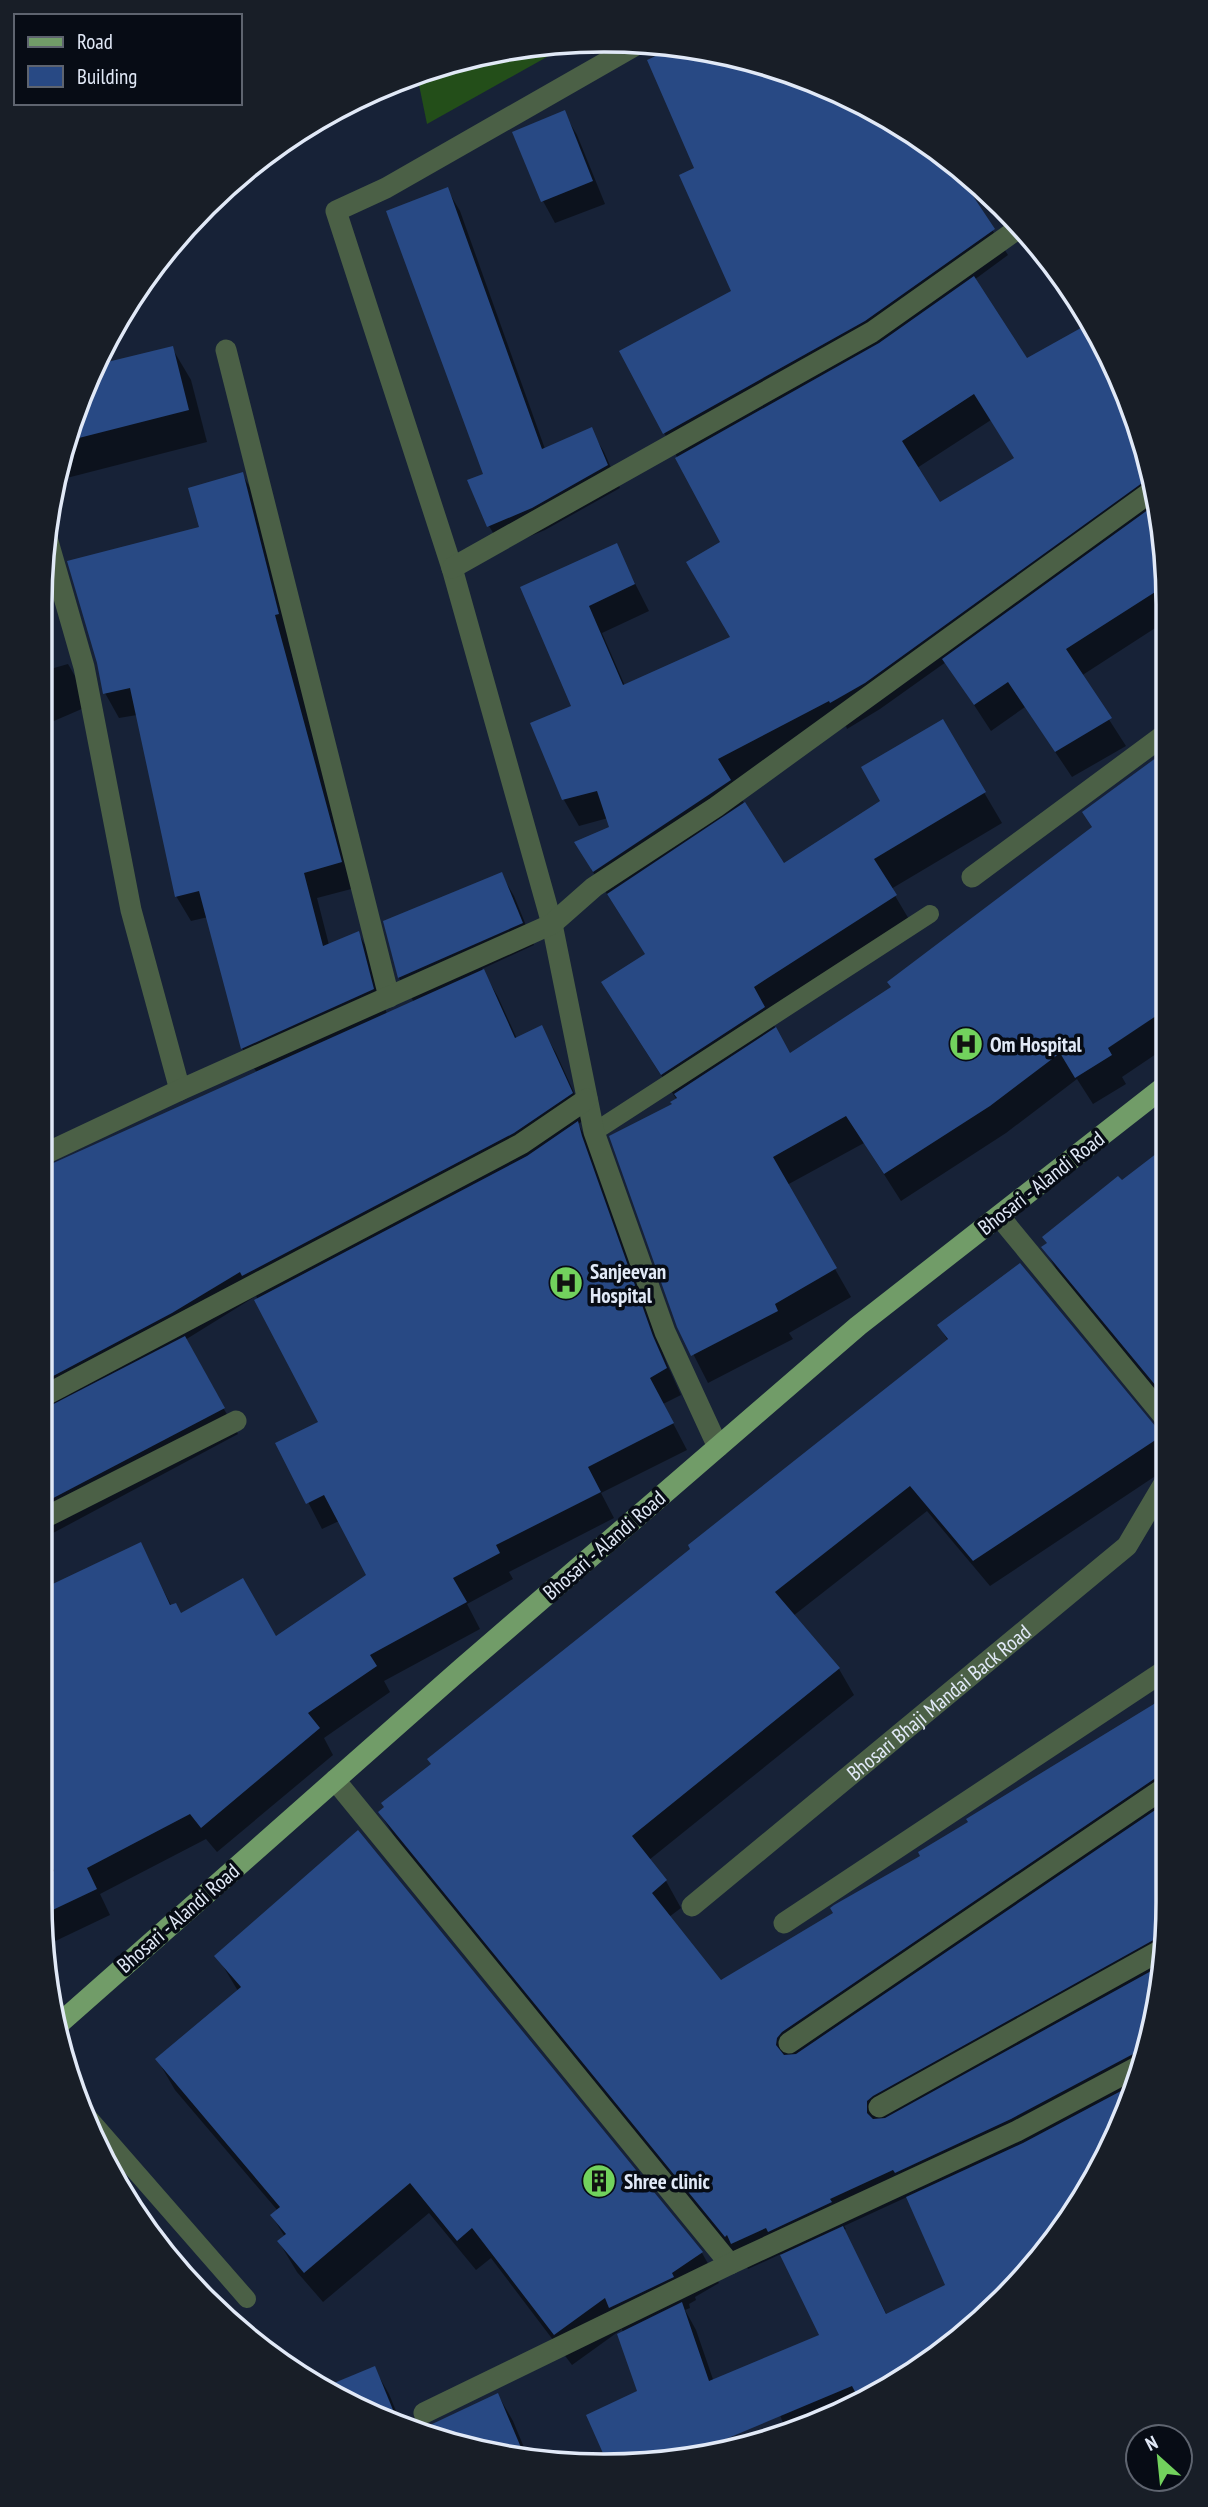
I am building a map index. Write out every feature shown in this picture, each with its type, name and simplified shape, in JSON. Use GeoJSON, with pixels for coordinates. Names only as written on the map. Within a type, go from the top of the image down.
{"type":"FeatureCollection","features":[{"type":"Feature","properties":{"kind":"main road","name":"Bhosari - Alandi Road"},"geometry":{"type":"LineString","coordinates":[[65,2020],[335,1780],[858,1326],[1156,1093]]}},
{"type":"Feature","properties":{"kind":"street"},"geometry":{"type":"LineString","coordinates":[[622,53],[386,188],[336,211],[452,568],[552,924],[594,1132],[665,1332],[718,1447]]}},
{"type":"Feature","properties":{"kind":"street"},"geometry":{"type":"LineString","coordinates":[[452,568],[872,332],[1012,233]]}},
{"type":"Feature","properties":{"kind":"street"},"geometry":{"type":"LineString","coordinates":[[226,350],[389,997]]}},
{"type":"Feature","properties":{"kind":"street"},"geometry":{"type":"LineString","coordinates":[[52,1150],[180,1090],[552,924],[594,887],[716,807],[1145,496]]}},
{"type":"Feature","properties":{"kind":"street"},"geometry":{"type":"LineString","coordinates":[[54,563],[85,667],[131,910],[180,1090]]}},
{"type":"Feature","properties":{"kind":"street"},"geometry":{"type":"LineString","coordinates":[[972,877],[1156,741]]}},
{"type":"Feature","properties":{"kind":"street"},"geometry":{"type":"LineString","coordinates":[[52,1392],[521,1144],[587,1099]]}},
{"type":"Feature","properties":{"kind":"street"},"geometry":{"type":"LineString","coordinates":[[999,1216],[1156,1405]]}},
{"type":"Feature","properties":{"kind":"street"},"geometry":{"type":"LineString","coordinates":[[52,1515],[236,1420]]}},
{"type":"Feature","properties":{"kind":"street","name":"Bhosari Bhaji Mandai Back Road"},"geometry":{"type":"LineString","coordinates":[[692,1906],[1127,1546],[1156,1497]]}},
{"type":"Feature","properties":{"kind":"street"},"geometry":{"type":"LineString","coordinates":[[784,1923],[1156,1676]]}},
{"type":"Feature","properties":{"kind":"street"},"geometry":{"type":"LineString","coordinates":[[335,1780],[730,2264]]}},
{"type":"Feature","properties":{"kind":"street"},"geometry":{"type":"LineString","coordinates":[[789,2043],[1156,1793]]}},
{"type":"Feature","properties":{"kind":"street"},"geometry":{"type":"LineString","coordinates":[[880,2107],[1153,1955]]}},
{"type":"Feature","properties":{"kind":"street"},"geometry":{"type":"LineString","coordinates":[[425,2413],[730,2264],[1017,2131],[1129,2072]]}},
{"type":"Feature","properties":{"kind":"lane"},"geometry":{"type":"LineString","coordinates":[[594,1132],[930,914]]}},
{"type":"Feature","properties":{"kind":"lane"},"geometry":{"type":"LineString","coordinates":[[103,2135],[247,2299]]}},
{"type":"Feature","properties":{"kind":"green space"},"geometry":{"type":"Polygon","coordinates":[[[549,56],[427,124],[419,85],[496,63],[549,56]]]}},
{"type":"Feature","properties":{"kind":"building"},"geometry":{"type":"Polygon","coordinates":[[[657,55],[676,57],[747,71],[815,94],[848,109],[880,126],[940,166],[969,190],[995,229],[865,321],[663,434],[619,351],[731,291],[679,175],[694,168],[647,60],[657,55]]]}},
{"type":"Feature","properties":{"kind":"building"},"geometry":{"type":"Polygon","coordinates":[[[565,110],[593,181],[541,202],[512,132],[565,110]]]}},
{"type":"Feature","properties":{"kind":"building"},"geometry":{"type":"Polygon","coordinates":[[[448,187],[542,449],[592,427],[608,465],[532,508],[487,527],[467,480],[483,474],[386,211],[448,187]]]}},
{"type":"Feature","properties":{"kind":"building"},"geometry":{"type":"Polygon","coordinates":[[[974,276],[1027,358],[1082,328],[1114,393],[1142,483],[865,683],[718,759],[731,780],[593,872],[574,842],[609,827],[597,791],[562,800],[530,723],[571,706],[520,587],[617,543],[635,584],[589,606],[623,685],[730,637],[686,562],[720,542],[675,458],[879,343],[974,276]],[[974,394],[902,441],[940,502],[1014,458],[974,394]]]}},
{"type":"Feature","properties":{"kind":"building"},"geometry":{"type":"Polygon","coordinates":[[[173,346],[189,410],[78,438],[108,362],[173,346]]]}},
{"type":"Feature","properties":{"kind":"building"},"geometry":{"type":"Polygon","coordinates":[[[243,472],[279,614],[275,615],[342,862],[304,873],[323,946],[359,931],[374,989],[241,1049],[199,891],[175,897],[130,688],[103,694],[97,663],[67,561],[199,527],[188,488],[243,472]]]}},
{"type":"Feature","properties":{"kind":"building"},"geometry":{"type":"Polygon","coordinates":[[[1147,510],[1155,592],[1066,649],[1112,718],[1055,752],[1008,682],[974,705],[942,659],[1147,510]]]}},
{"type":"Feature","properties":{"kind":"building"},"geometry":{"type":"Polygon","coordinates":[[[943,719],[986,792],[874,859],[897,895],[754,987],[765,1007],[661,1075],[601,982],[645,954],[607,894],[745,802],[784,863],[880,801],[861,767],[943,719]]]}},
{"type":"Feature","properties":{"kind":"building"},"geometry":{"type":"Polygon","coordinates":[[[1156,758],[1156,1016],[1108,1048],[1112,1055],[1075,1078],[1060,1053],[990,1106],[884,1174],[846,1116],[773,1157],[837,1268],[775,1304],[778,1311],[691,1356],[677,1327],[609,1136],[672,1104],[670,1102],[677,1098],[674,1094],[776,1027],[790,1053],[891,987],[887,982],[1092,827],[1082,812],[1156,758]]]}},
{"type":"Feature","properties":{"kind":"building"},"geometry":{"type":"Polygon","coordinates":[[[502,872],[523,923],[398,978],[383,921],[502,872]]]}},
{"type":"Feature","properties":{"kind":"building"},"geometry":{"type":"Polygon","coordinates":[[[484,969],[515,1038],[542,1025],[573,1093],[514,1133],[242,1276],[240,1272],[172,1313],[52,1377],[52,1164],[484,969]]]}},
{"type":"Feature","properties":{"kind":"building"},"geometry":{"type":"Polygon","coordinates":[[[578,1121],[653,1336],[667,1368],[650,1378],[674,1423],[588,1467],[601,1492],[496,1545],[500,1553],[453,1578],[467,1602],[370,1655],[377,1666],[308,1713],[320,1728],[201,1828],[190,1814],[87,1868],[97,1889],[52,1910],[52,1584],[141,1542],[170,1605],[176,1603],[181,1613],[243,1578],[276,1636],[366,1575],[324,1495],[306,1504],[275,1443],[318,1422],[254,1300],[527,1156],[578,1121]]]}},
{"type":"Feature","properties":{"kind":"building"},"geometry":{"type":"Polygon","coordinates":[[[1156,1154],[1156,1386],[1041,1247],[1047,1243],[1042,1237],[1118,1176],[1122,1180],[1156,1154]]]}},
{"type":"Feature","properties":{"kind":"building"},"geometry":{"type":"Polygon","coordinates":[[[1020,1263],[1156,1427],[1156,1440],[973,1561],[910,1486],[775,1592],[840,1668],[632,1836],[667,1880],[652,1893],[721,1980],[833,1913],[830,1908],[834,1905],[920,1856],[918,1852],[968,1822],[966,1819],[1156,1703],[1156,1778],[782,2032],[776,2045],[784,2055],[796,2054],[1156,1809],[1154,1940],[873,2096],[867,2101],[867,2113],[873,2119],[885,2118],[1151,1971],[1145,2011],[1135,2053],[1011,2119],[895,2173],[893,2170],[830,2199],[832,2202],[768,2232],[766,2228],[731,2244],[727,2235],[725,2237],[378,1812],[384,1807],[381,1803],[431,1764],[427,1759],[690,1549],[688,1545],[948,1339],[937,1325],[1020,1263]]]}},
{"type":"Feature","properties":{"kind":"building"},"geometry":{"type":"Polygon","coordinates":[[[185,1336],[225,1408],[52,1499],[52,1405],[185,1336]]]}},
{"type":"Feature","properties":{"kind":"building"},"geometry":{"type":"Polygon","coordinates":[[[358,1830],[703,2252],[672,2273],[674,2277],[609,2308],[605,2298],[554,2335],[472,2228],[457,2241],[410,2183],[304,2273],[277,2241],[286,2234],[270,2215],[280,2207],[155,2059],[241,1987],[214,1956],[358,1830]]]}},
{"type":"Feature","properties":{"kind":"building"},"geometry":{"type":"Polygon","coordinates":[[[1122,2090],[1099,2147],[1082,2179],[1042,2239],[994,2293],[940,2341],[856,2394],[852,2386],[716,2443],[676,2450],[603,2454],[586,2415],[637,2391],[617,2334],[682,2302],[709,2381],[819,2335],[780,2255],[843,2226],[886,2314],[945,2285],[906,2197],[1023,2143],[1122,2090]]]}},
{"type":"Feature","properties":{"kind":"building"},"geometry":{"type":"Polygon","coordinates":[[[375,2366],[394,2414],[360,2398],[333,2384],[375,2366]]]}},
{"type":"Feature","properties":{"kind":"building"},"geometry":{"type":"Polygon","coordinates":[[[498,2393],[521,2448],[461,2436],[430,2425],[498,2393]]]}},
{"type":"Feature","properties":{"kind":"place","name":"Om Hospital"},"geometry":{"type":"Point","coordinates":[966,1044]}},
{"type":"Feature","properties":{"kind":"place","name":"Sanjeevan Hospital"},"geometry":{"type":"Point","coordinates":[566,1283]}},
{"type":"Feature","properties":{"kind":"place","name":"Shree clinic"},"geometry":{"type":"Point","coordinates":[599,2181]}}]}
